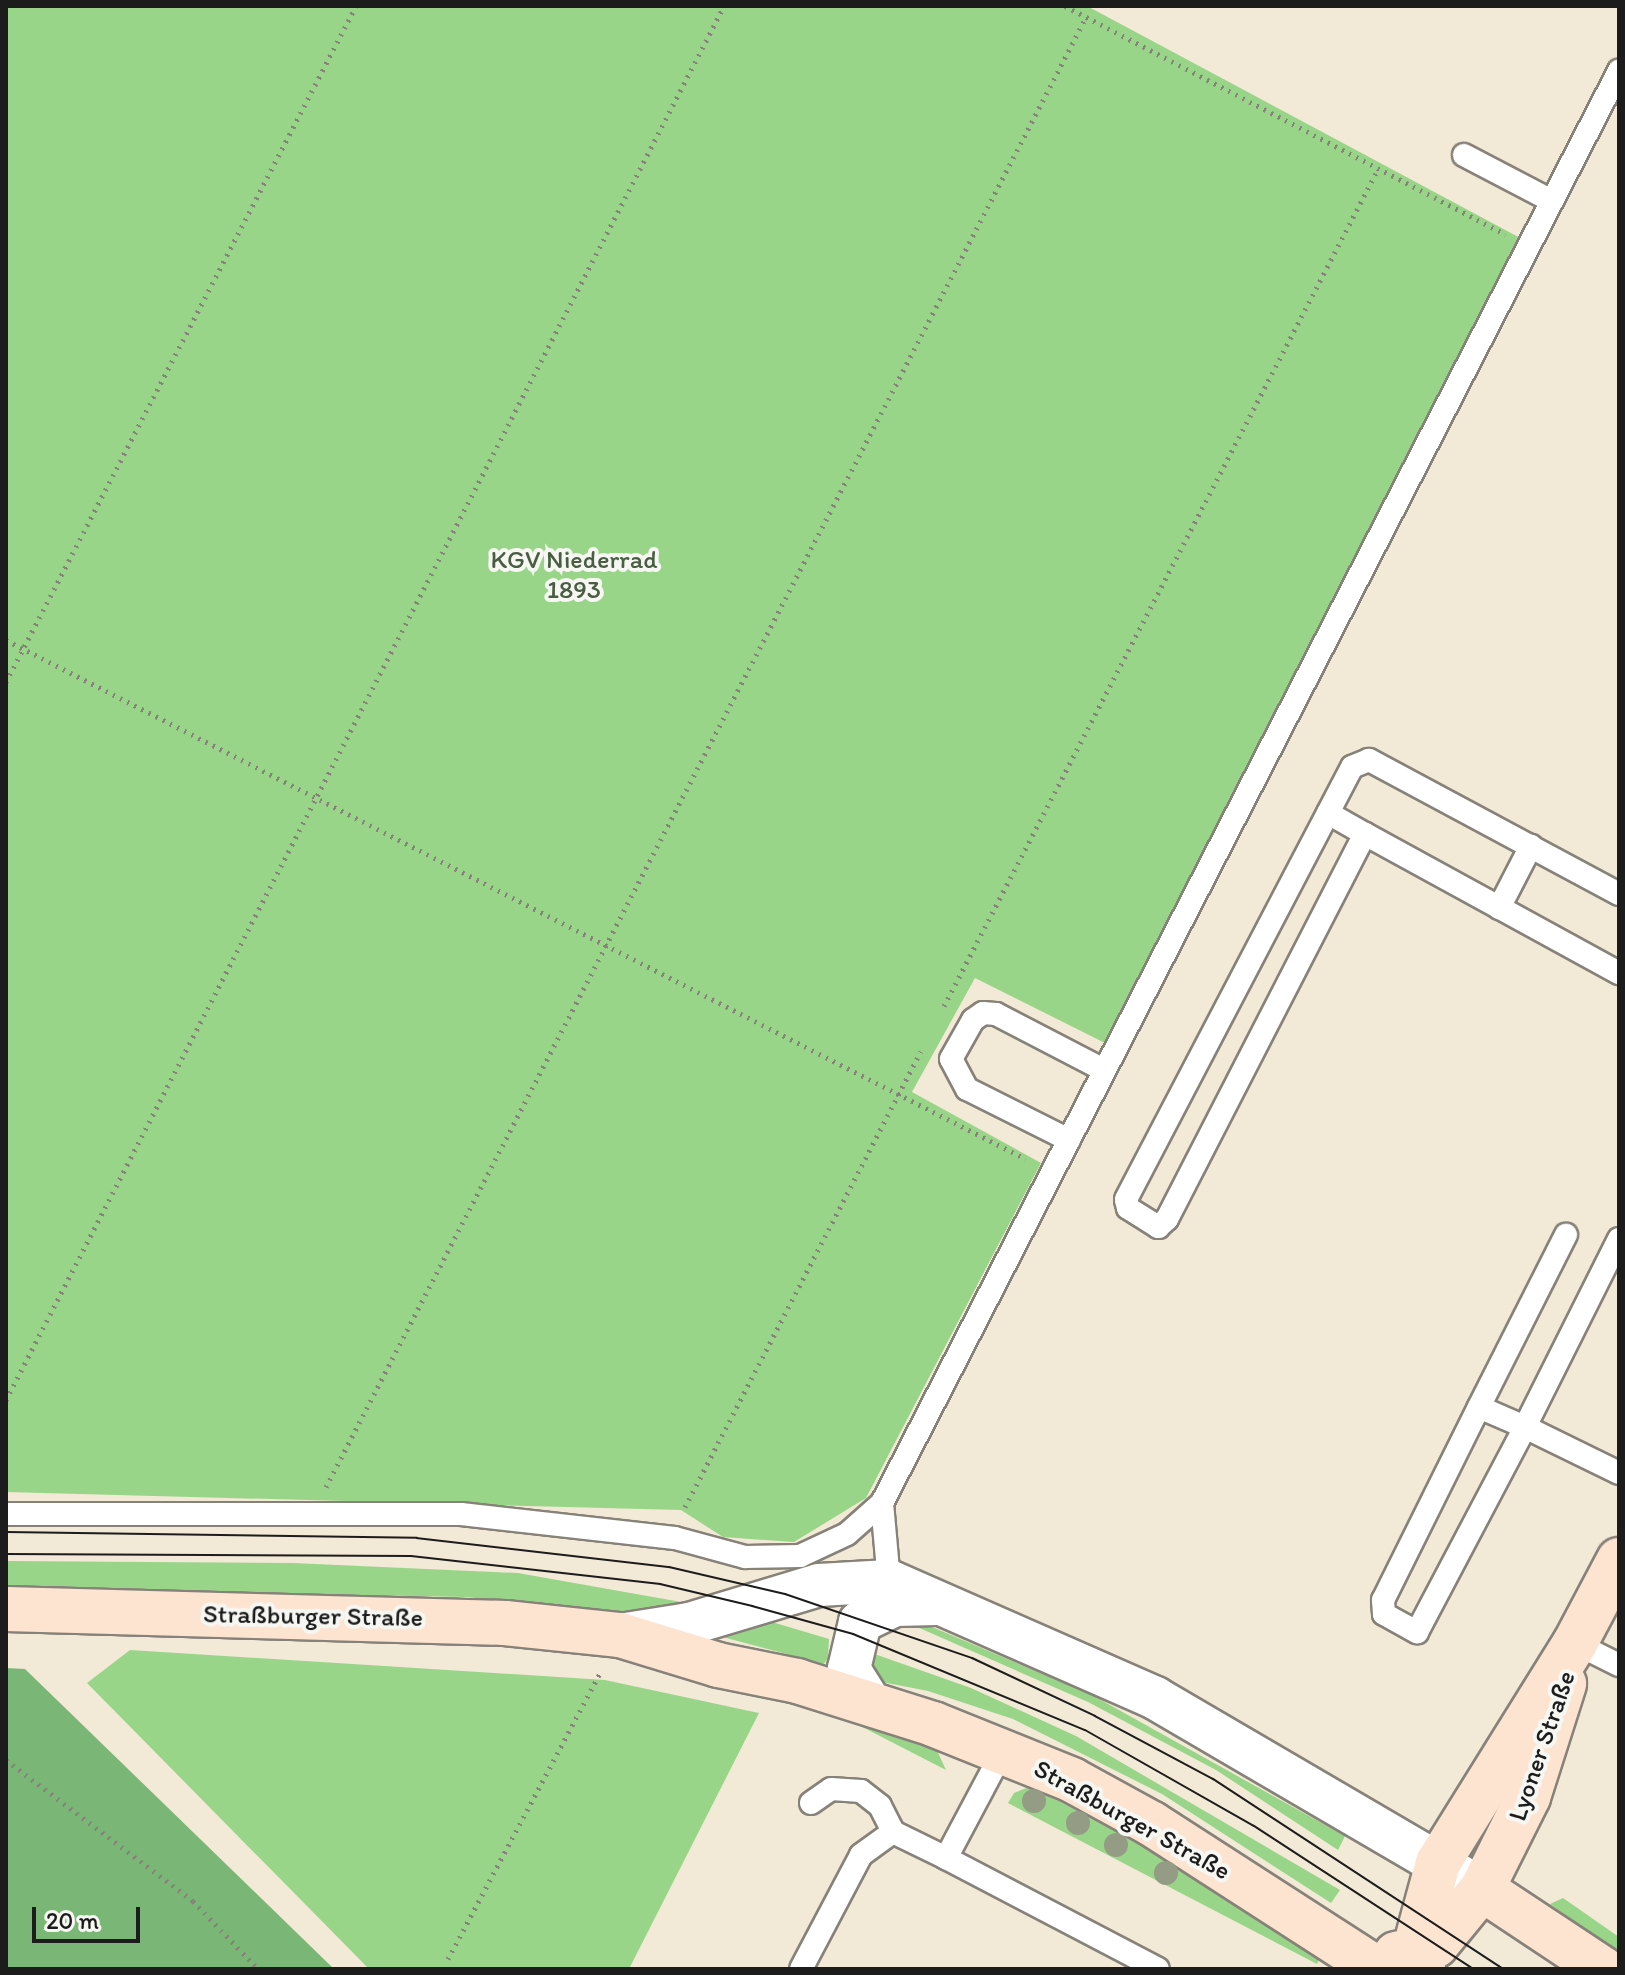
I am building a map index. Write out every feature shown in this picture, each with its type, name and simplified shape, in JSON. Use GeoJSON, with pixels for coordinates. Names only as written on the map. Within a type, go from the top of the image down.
{"type":"FeatureCollection","features":[{"type":"Feature","properties":{"kind":"main road","name":"Lyoner Straße"},"geometry":{"type":"LineString","coordinates":[[1422,1960],[1422,1914],[1438,1863],[1575,1643],[1619,1560]]}},
{"type":"Feature","properties":{"kind":"main road","name":"Straßburger Straße"},"geometry":{"type":"LineString","coordinates":[[6,1609],[420,1618],[614,1647],[870,1703],[1003,1751],[1072,1780],[1152,1824],[1343,1943],[1377,1969]]}},
{"type":"Feature","properties":{"kind":"main road","name":"Lyoner Straße"},"geometry":{"type":"LineString","coordinates":[[1422,1960],[1449,1933],[1482,1889],[1528,1797],[1575,1643]]}},
{"type":"Feature","properties":{"kind":"main road"},"geometry":{"type":"LineString","coordinates":[[1482,1889],[1603,1969]]}},
{"type":"Feature","properties":{"kind":"main road"},"geometry":{"type":"LineString","coordinates":[[1343,1943],[1422,1960]]}},
{"type":"Feature","properties":{"kind":"street","name":"Straßburger Straße"},"geometry":{"type":"LineString","coordinates":[[614,1647],[819,1585],[889,1581],[950,1605],[1155,1698],[1438,1863]]}},
{"type":"Feature","properties":{"kind":"street","name":"Straßburger Straße"},"geometry":{"type":"LineString","coordinates":[[870,1703],[849,1669],[853,1634],[860,1622],[895,1605],[950,1605]]}},
{"type":"Feature","properties":{"kind":"street"},"geometry":{"type":"LineString","coordinates":[[1438,1863],[1482,1889]]}},
{"type":"Feature","properties":{"kind":"lane"},"geometry":{"type":"LineString","coordinates":[[6,1514],[461,1514],[675,1538],[745,1557],[800,1556],[847,1534],[882,1503],[1619,71]]}},
{"type":"Feature","properties":{"kind":"lane"},"geometry":{"type":"LineString","coordinates":[[1464,155],[1552,201]]}},
{"type":"Feature","properties":{"kind":"lane"},"geometry":{"type":"LineString","coordinates":[[1365,834],[1167,1219],[1158,1227],[1135,1215],[1126,1200],[1352,767],[1369,760],[1619,894]]}},
{"type":"Feature","properties":{"kind":"lane"},"geometry":{"type":"LineString","coordinates":[[1328,813],[1619,973]]}},
{"type":"Feature","properties":{"kind":"lane"},"geometry":{"type":"LineString","coordinates":[[1499,908],[1531,846]]}},
{"type":"Feature","properties":{"kind":"lane"},"geometry":{"type":"LineString","coordinates":[[1069,1140],[967,1089],[951,1059],[973,1020],[983,1013],[996,1014],[1104,1070]]}},
{"type":"Feature","properties":{"kind":"lane"},"geometry":{"type":"LineString","coordinates":[[1566,1235],[1383,1600],[1384,1614],[1417,1632],[1619,1239]]}},
{"type":"Feature","properties":{"kind":"lane"},"geometry":{"type":"LineString","coordinates":[[1479,1407],[1619,1473]]}},
{"type":"Feature","properties":{"kind":"lane"},"geometry":{"type":"LineString","coordinates":[[882,1503],[889,1581]]}},
{"type":"Feature","properties":{"kind":"lane"},"geometry":{"type":"LineString","coordinates":[[1575,1643],[1619,1665]]}},
{"type":"Feature","properties":{"kind":"lane"},"geometry":{"type":"LineString","coordinates":[[946,1858],[1003,1751]]}},
{"type":"Feature","properties":{"kind":"lane"},"geometry":{"type":"LineString","coordinates":[[811,1803],[831,1789],[861,1791],[880,1806],[893,1832],[1158,1969]]}},
{"type":"Feature","properties":{"kind":"lane"},"geometry":{"type":"LineString","coordinates":[[801,1969],[861,1855],[893,1832]]}},
{"type":"Feature","properties":{"kind":"path"},"geometry":{"type":"LineString","coordinates":[[6,682],[356,6]]}},
{"type":"Feature","properties":{"kind":"path"},"geometry":{"type":"LineString","coordinates":[[6,1400],[724,6]]}},
{"type":"Feature","properties":{"kind":"path"},"geometry":{"type":"LineString","coordinates":[[1065,6],[1528,247]]}},
{"type":"Feature","properties":{"kind":"path"},"geometry":{"type":"LineString","coordinates":[[325,1487],[1086,17]]}},
{"type":"Feature","properties":{"kind":"path"},"geometry":{"type":"LineString","coordinates":[[942,1010],[1378,169]]}},
{"type":"Feature","properties":{"kind":"path"},"geometry":{"type":"LineString","coordinates":[[6,640],[1052,1171]]}},
{"type":"Feature","properties":{"kind":"path"},"geometry":{"type":"LineString","coordinates":[[685,1507],[928,1038]]}},
{"type":"Feature","properties":{"kind":"path"},"geometry":{"type":"LineString","coordinates":[[448,1959],[614,1647]]}},
{"type":"Feature","properties":{"kind":"path"},"geometry":{"type":"LineString","coordinates":[[6,1760],[193,1901],[258,1969]]}},
{"type":"Feature","properties":{"kind":"green space","name":"KGV Niederrad 1893"},"geometry":{"type":"Polygon","coordinates":[[[6,6],[1087,6],[1524,240],[1107,1044],[975,978],[912,1092],[1041,1163],[866,1498],[794,1542],[723,1537],[681,1510],[6,1492],[6,6]]]}},
{"type":"Feature","properties":{"kind":"green space"},"geometry":{"type":"Polygon","coordinates":[[[6,1561],[293,1563],[518,1573],[698,1605],[639,1614],[465,1597],[6,1589],[6,1561]]]}},
{"type":"Feature","properties":{"kind":"green space"},"geometry":{"type":"Polygon","coordinates":[[[892,1616],[918,1621],[1092,1695],[1345,1836],[1338,1850],[1216,1770],[1088,1702],[892,1616]]]}},
{"type":"Feature","properties":{"kind":"green space"},"geometry":{"type":"Polygon","coordinates":[[[755,1617],[829,1639],[828,1658],[824,1664],[711,1634],[755,1617]]]}},
{"type":"Feature","properties":{"kind":"green space"},"geometry":{"type":"Polygon","coordinates":[[[130,1650],[605,1680],[759,1713],[629,1969],[369,1969],[87,1683],[130,1650]]]}},
{"type":"Feature","properties":{"kind":"green space"},"geometry":{"type":"Polygon","coordinates":[[[866,1651],[971,1688],[1076,1736],[1340,1890],[1331,1903],[1162,1794],[1013,1719],[928,1691],[882,1682],[873,1676],[866,1651]]]}},
{"type":"Feature","properties":{"kind":"green space"},"geometry":{"type":"Polygon","coordinates":[[[6,1668],[25,1669],[334,1969],[6,1969],[6,1668]]]}},
{"type":"Feature","properties":{"kind":"green space"},"geometry":{"type":"Polygon","coordinates":[[[806,1698],[934,1744],[946,1770],[806,1698]]]}},
{"type":"Feature","properties":{"kind":"green space"},"geometry":{"type":"Polygon","coordinates":[[[1031,1786],[1174,1863],[1319,1960],[1317,1964],[1008,1803],[1014,1793],[1031,1786]]]}},
{"type":"Feature","properties":{"kind":"green space"},"geometry":{"type":"Polygon","coordinates":[[[1563,1898],[1619,1937],[1619,1954],[1550,1904],[1563,1898]]]}},
{"type":"Feature","properties":{"kind":"tram line"},"geometry":{"type":"LineString","coordinates":[[6,1532],[417,1538],[669,1567],[785,1594],[972,1658],[1095,1716],[1213,1779],[1503,1969]]}},
{"type":"Feature","properties":{"kind":"tram line"},"geometry":{"type":"LineString","coordinates":[[6,1554],[411,1556],[660,1584],[853,1634],[1085,1730],[1254,1826],[1473,1969]]}}]}
